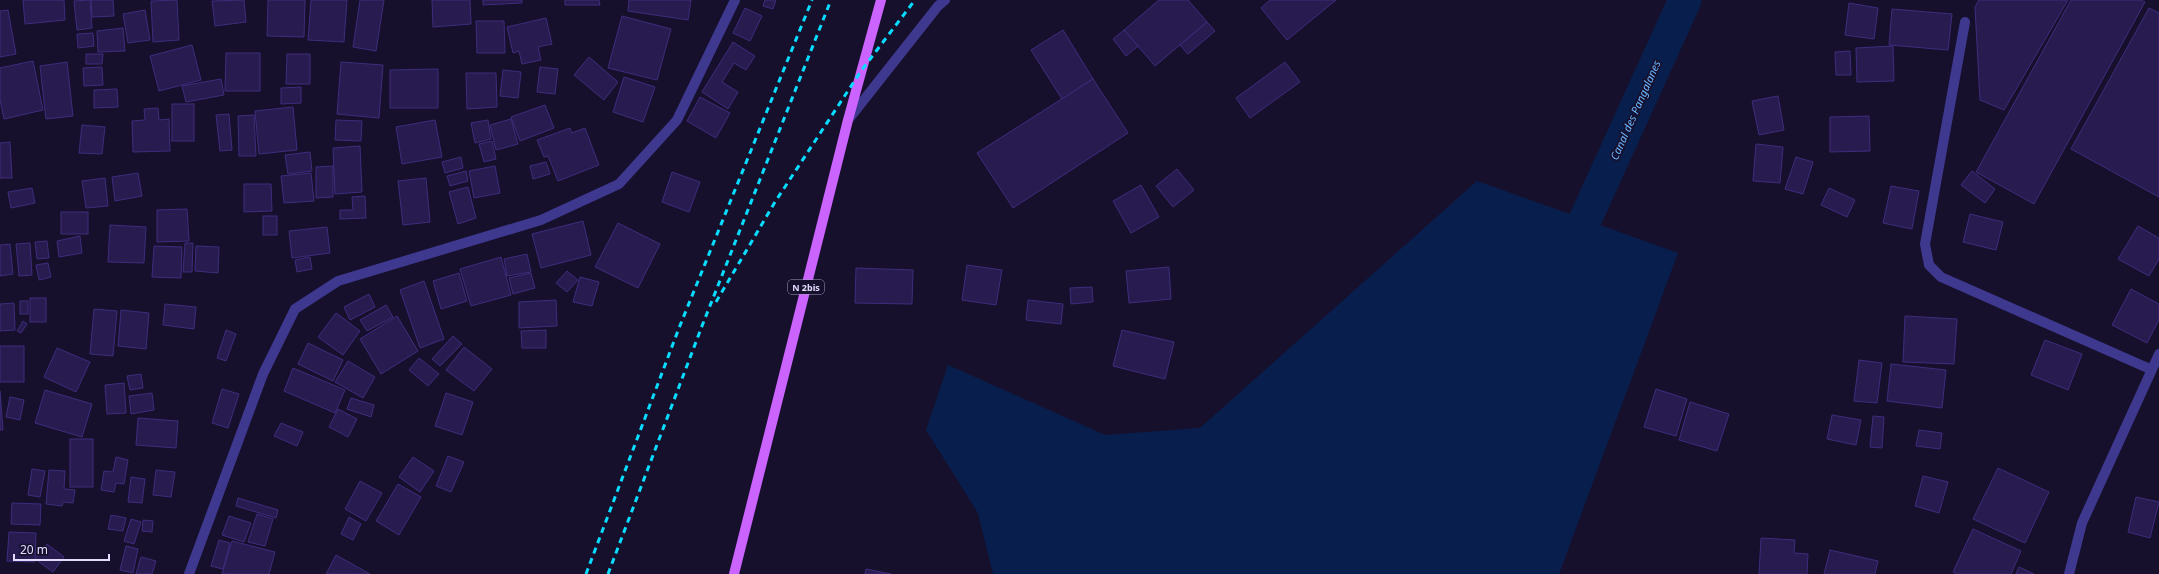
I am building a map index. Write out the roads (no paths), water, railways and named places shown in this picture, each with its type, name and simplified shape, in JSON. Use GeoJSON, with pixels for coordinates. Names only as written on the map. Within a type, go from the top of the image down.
{"type":"FeatureCollection","features":[{"type":"Feature","properties":{"kind":"main road","name":"N 2bis"},"geometry":{"type":"LineString","coordinates":[[734,574],[848,120],[881,0]]}},
{"type":"Feature","properties":{"kind":"street"},"geometry":{"type":"LineString","coordinates":[[189,574],[263,374],[295,309],[338,281],[541,220],[619,184],[677,120],[735,0]]}},
{"type":"Feature","properties":{"kind":"street"},"geometry":{"type":"LineString","coordinates":[[848,120],[938,6],[945,0]]}},
{"type":"Feature","properties":{"kind":"street"},"geometry":{"type":"LineString","coordinates":[[1965,22],[1925,244],[1929,265],[1941,277],[2150,369]]}},
{"type":"Feature","properties":{"kind":"street"},"geometry":{"type":"LineString","coordinates":[[2069,574],[2082,522],[2150,369],[2159,354]]}},
{"type":"Feature","properties":{"kind":"water"},"geometry":{"type":"Polygon","coordinates":[[[1477,181],[1678,253],[1559,574],[993,574],[978,513],[926,430],[948,365],[1105,435],[1200,428],[1477,181]]]}},
{"type":"Feature","properties":{"kind":"waterway","name":"Canal des Pangalanes"},"geometry":{"type":"LineString","coordinates":[[1585,220],[1685,0]]}},
{"type":"Feature","properties":{"kind":"railway"},"geometry":{"type":"LineString","coordinates":[[586,574],[679,328],[812,0]]}},
{"type":"Feature","properties":{"kind":"railway"},"geometry":{"type":"LineString","coordinates":[[608,574],[702,326],[831,0]]}},
{"type":"Feature","properties":{"kind":"railway"},"geometry":{"type":"LineString","coordinates":[[716,302],[775,202],[861,71],[915,0]]}}]}
